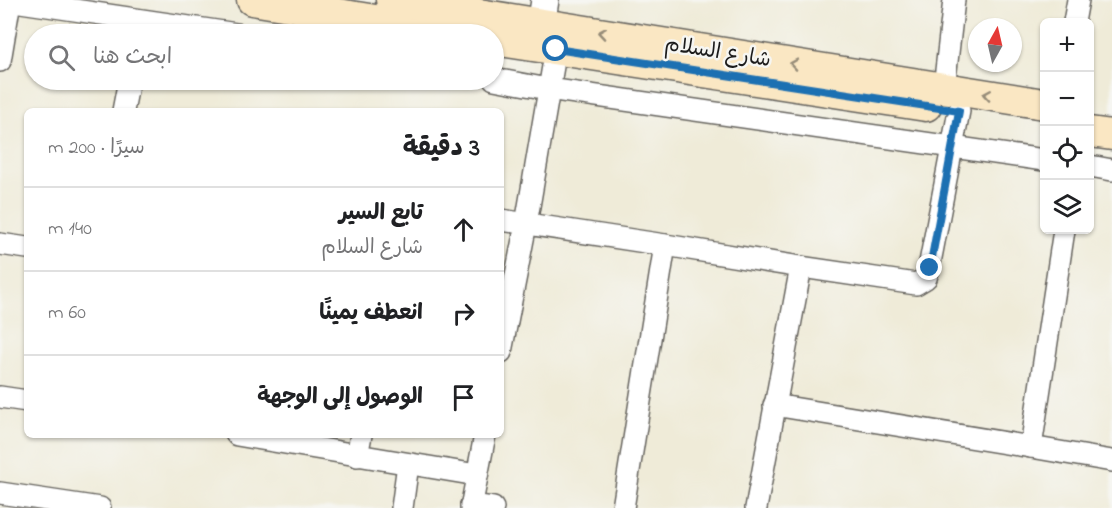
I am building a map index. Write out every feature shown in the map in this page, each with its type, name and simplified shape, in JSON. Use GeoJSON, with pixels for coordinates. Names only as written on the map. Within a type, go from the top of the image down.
{"type":"FeatureCollection","features":[{"type":"Feature","properties":{"kind":"main road"},"geometry":{"type":"LineString","coordinates":[[252,0],[400,24]]}},
{"type":"Feature","properties":{"kind":"main road","name":"شارع السلام"},"geometry":{"type":"LineString","coordinates":[[394,0],[548,29],[716,51],[951,100],[1040,124]]}},
{"type":"Feature","properties":{"kind":"main road","name":"شارع السلام"},"geometry":{"type":"LineString","coordinates":[[504,37],[548,29]]}},
{"type":"Feature","properties":{"kind":"main road","name":"شارع السلام"},"geometry":{"type":"LineString","coordinates":[[951,100],[1040,104]]}},
{"type":"Feature","properties":{"kind":"main road"},"geometry":{"type":"LineString","coordinates":[[1094,112],[1112,114]]}},
{"type":"Feature","properties":{"kind":"main road"},"geometry":{"type":"LineString","coordinates":[[1094,133],[1112,135]]}},
{"type":"Feature","properties":{"kind":"street"},"geometry":{"type":"LineString","coordinates":[[0,61],[9,0],[125,24]]}},
{"type":"Feature","properties":{"kind":"street"},"geometry":{"type":"LineString","coordinates":[[504,220],[916,284],[926,278],[930,268],[953,147],[951,100],[954,0]]}},
{"type":"Feature","properties":{"kind":"street"},"geometry":{"type":"LineString","coordinates":[[1075,18],[1078,0]]}},
{"type":"Feature","properties":{"kind":"street"},"geometry":{"type":"LineString","coordinates":[[504,337],[526,224],[548,89],[548,29]]}},
{"type":"Feature","properties":{"kind":"street"},"geometry":{"type":"LineString","coordinates":[[504,81],[1040,159]]}},
{"type":"Feature","properties":{"kind":"street"},"geometry":{"type":"LineString","coordinates":[[124,108],[127,90]]}},
{"type":"Feature","properties":{"kind":"street"},"geometry":{"type":"LineString","coordinates":[[1094,167],[1112,170]]}},
{"type":"Feature","properties":{"kind":"street"},"geometry":{"type":"LineString","coordinates":[[1031,447],[1063,234]]}},
{"type":"Feature","properties":{"kind":"street"},"geometry":{"type":"LineString","coordinates":[[0,244],[24,248]]}},
{"type":"Feature","properties":{"kind":"street"},"geometry":{"type":"LineString","coordinates":[[623,508],[665,245]]}},
{"type":"Feature","properties":{"kind":"street"},"geometry":{"type":"LineString","coordinates":[[756,508],[801,267]]}},
{"type":"Feature","properties":{"kind":"street"},"geometry":{"type":"LineString","coordinates":[[0,397],[24,401]]}},
{"type":"Feature","properties":{"kind":"street"},"geometry":{"type":"LineString","coordinates":[[774,405],[1112,461]]}},
{"type":"Feature","properties":{"kind":"street"},"geometry":{"type":"LineString","coordinates":[[254,438],[477,475]]}},
{"type":"Feature","properties":{"kind":"street"},"geometry":{"type":"LineString","coordinates":[[357,456],[361,438]]}},
{"type":"Feature","properties":{"kind":"street"},"geometry":{"type":"LineString","coordinates":[[484,438],[471,507],[493,508]]}},
{"type":"Feature","properties":{"kind":"street"},"geometry":{"type":"LineString","coordinates":[[402,508],[408,464]]}},
{"type":"Feature","properties":{"kind":"street"},"geometry":{"type":"LineString","coordinates":[[0,493],[100,508]]}},
{"type":"Feature","properties":{"kind":"route"},"geometry":{"type":"LineString","coordinates":[[556,49],[959,111],[930,268]]}}]}
